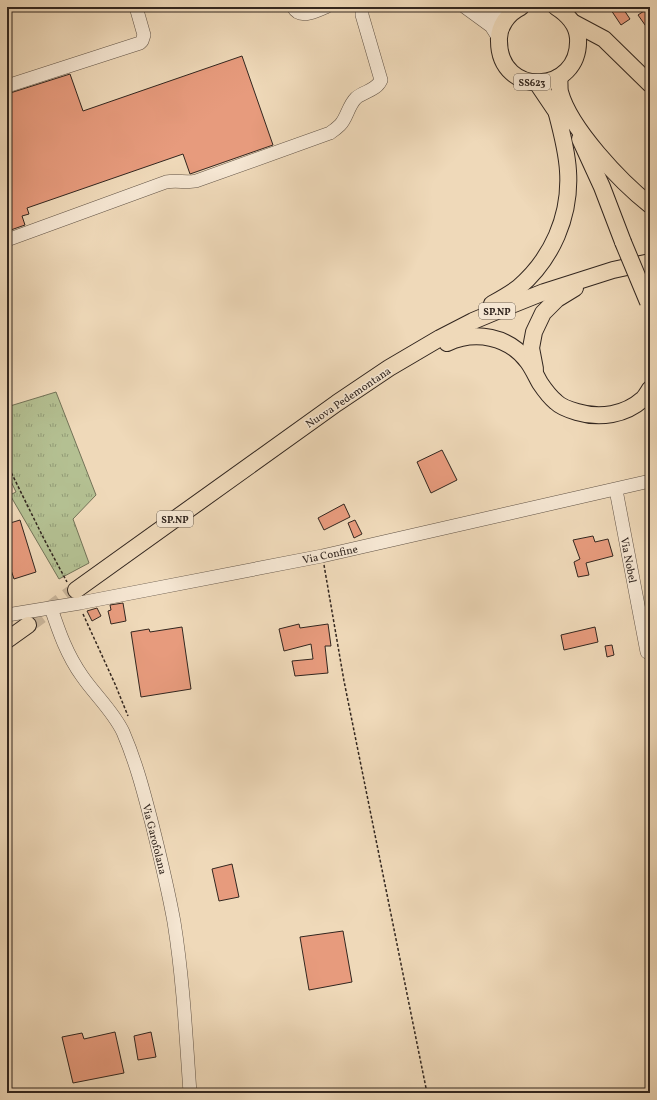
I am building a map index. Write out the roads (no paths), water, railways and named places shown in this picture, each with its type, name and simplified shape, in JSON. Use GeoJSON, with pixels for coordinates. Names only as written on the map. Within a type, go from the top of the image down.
{"type":"FeatureCollection","features":[{"type":"Feature","properties":{"kind":"main road","name":"SS623"},"geometry":{"type":"LineString","coordinates":[[557,7],[574,23],[604,39],[650,84]]}},
{"type":"Feature","properties":{"kind":"main road"},"geometry":{"type":"LineString","coordinates":[[498,37],[500,30],[515,11]]}},
{"type":"Feature","properties":{"kind":"main road"},"geometry":{"type":"LineString","coordinates":[[574,23],[578,34],[576,58]]}},
{"type":"Feature","properties":{"kind":"main road","name":"SS623"},"geometry":{"type":"LineString","coordinates":[[498,37],[502,59],[508,69],[516,76],[526,81],[537,83],[549,82],[559,77],[569,69],[576,58],[585,49],[590,46],[597,46],[618,53]]}},
{"type":"Feature","properties":{"kind":"main road"},"geometry":{"type":"LineString","coordinates":[[389,368],[402,355],[427,338],[513,291],[532,274],[546,256],[557,236],[564,216],[568,194],[569,172],[559,77]]}},
{"type":"Feature","properties":{"kind":"main road"},"geometry":{"type":"LineString","coordinates":[[537,83],[580,131],[606,163],[635,193],[650,205]]}},
{"type":"Feature","properties":{"kind":"main road"},"geometry":{"type":"LineString","coordinates":[[563,112],[602,187],[649,304]]}},
{"type":"Feature","properties":{"kind":"main road","name":"Nuova Pedemontana"},"geometry":{"type":"LineString","coordinates":[[73,588],[337,403],[389,368],[440,338],[472,321],[544,292],[613,270],[650,262]]}},
{"type":"Feature","properties":{"kind":"main road"},"geometry":{"type":"LineString","coordinates":[[535,372],[531,348],[534,332],[543,313],[557,299],[581,284],[613,270]]}},
{"type":"Feature","properties":{"kind":"main road"},"geometry":{"type":"LineString","coordinates":[[273,449],[314,428],[382,382],[456,338],[485,336],[502,340],[519,351],[527,360],[535,372],[540,384],[556,402],[570,410],[587,415],[602,416],[624,412],[644,398],[650,389]]}},
{"type":"Feature","properties":{"kind":"main road"},"geometry":{"type":"LineString","coordinates":[[7,640],[28,625]]}},
{"type":"Feature","properties":{"kind":"street"},"geometry":{"type":"LineString","coordinates":[[7,86],[140,43],[144,35],[136,7]]}},
{"type":"Feature","properties":{"kind":"street"},"geometry":{"type":"LineString","coordinates":[[293,7],[299,13],[306,14],[326,7]]}},
{"type":"Feature","properties":{"kind":"street"},"geometry":{"type":"LineString","coordinates":[[7,240],[166,182],[196,181],[330,133],[341,125],[350,106],[356,98],[375,88],[381,80],[362,15],[362,7]]}},
{"type":"Feature","properties":{"kind":"street"},"geometry":{"type":"LineString","coordinates":[[465,7],[499,17],[515,11]]}},
{"type":"Feature","properties":{"kind":"street"},"geometry":{"type":"LineString","coordinates":[[465,7],[491,26],[498,37]]}},
{"type":"Feature","properties":{"kind":"street","name":"Via Confine"},"geometry":{"type":"LineString","coordinates":[[7,615],[80,603],[322,556],[650,481]]}},
{"type":"Feature","properties":{"kind":"street","name":"Via Nobel"},"geometry":{"type":"LineString","coordinates":[[616,490],[647,652],[650,651]]}},
{"type":"Feature","properties":{"kind":"street","name":"Via Garofolana"},"geometry":{"type":"LineString","coordinates":[[51,608],[69,656],[81,676],[113,716],[123,732],[134,760],[148,808],[174,921],[184,1007],[190,1093]]}},
{"type":"Feature","properties":{"kind":"tunnel"},"geometry":{"type":"LineString","coordinates":[[28,625],[76,590]]}}]}
